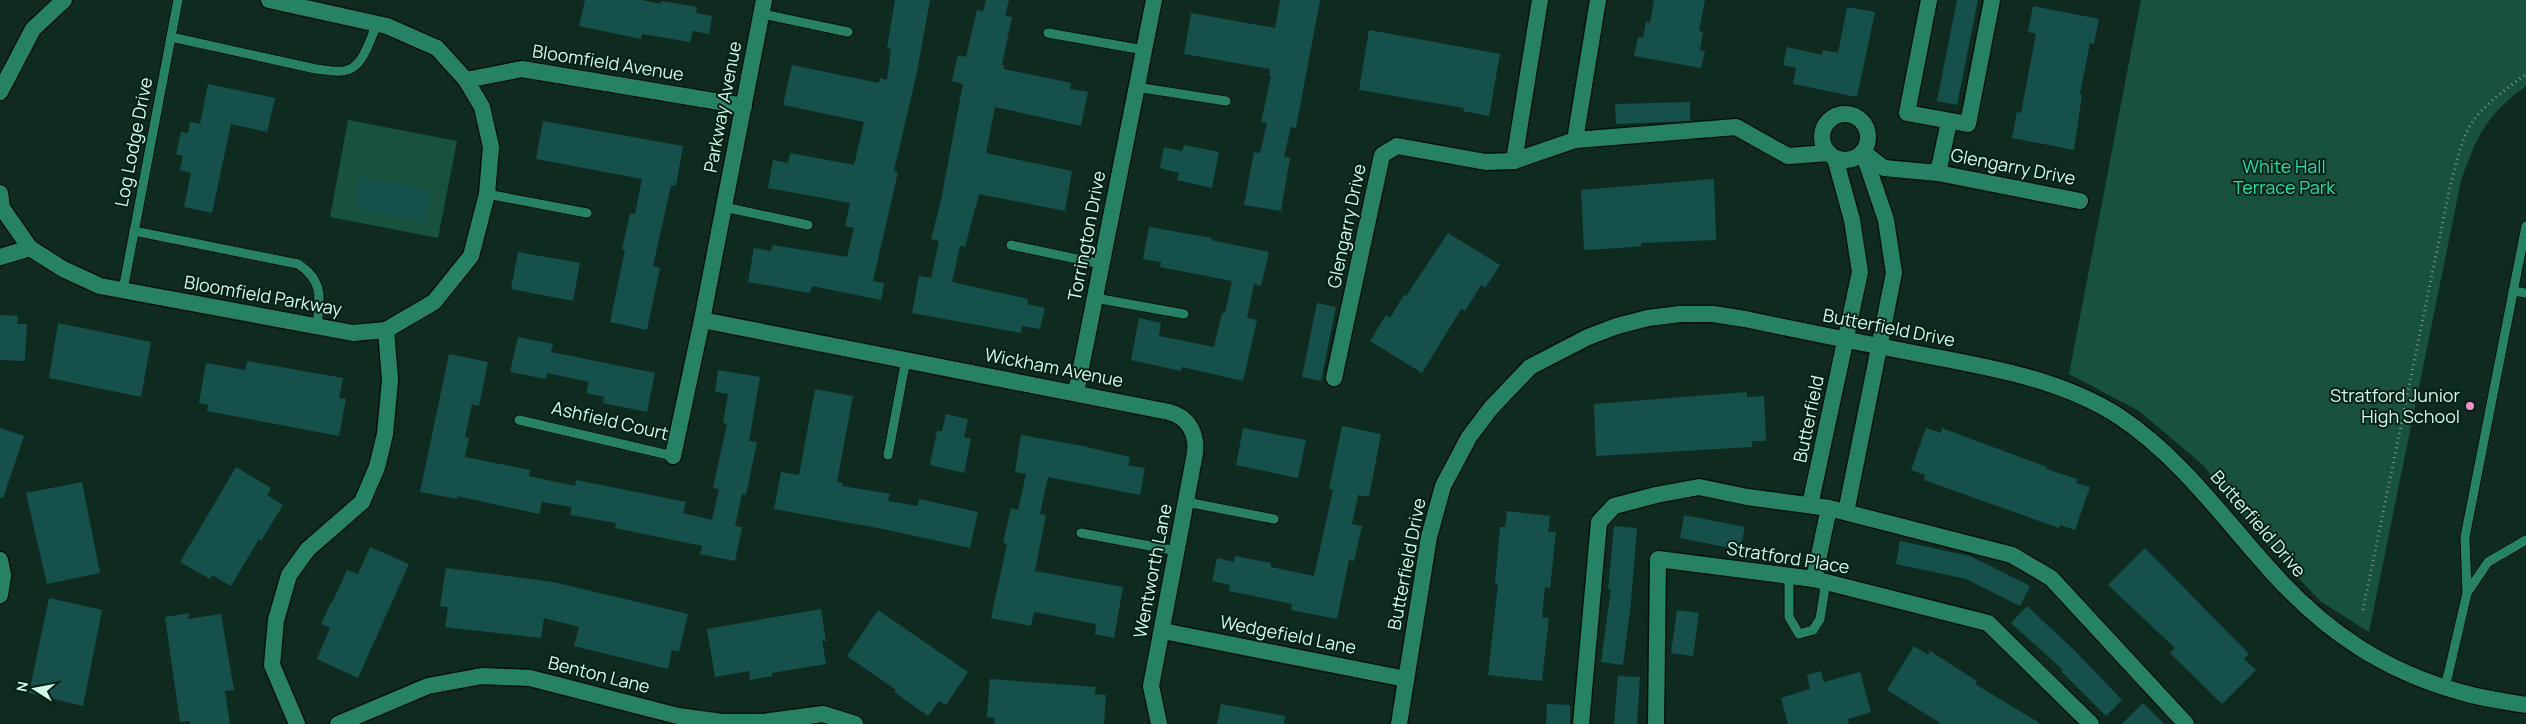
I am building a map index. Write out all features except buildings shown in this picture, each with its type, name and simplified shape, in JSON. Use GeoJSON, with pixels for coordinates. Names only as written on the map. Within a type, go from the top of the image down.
{"type":"FeatureCollection","features":[{"type":"Feature","properties":{"kind":"street"},"geometry":{"type":"LineString","coordinates":[[0,91],[33,29],[64,0]]}},
{"type":"Feature","properties":{"kind":"street","name":"Bloomfield Parkway"},"geometry":{"type":"LineString","coordinates":[[0,193],[2,208],[30,248],[63,269],[100,286],[353,333],[386,330],[434,302],[471,256],[487,194],[491,147],[482,107],[466,80],[437,48],[387,26],[269,0]]}},
{"type":"Feature","properties":{"kind":"street","name":"Torrington Drive"},"geometry":{"type":"LineString","coordinates":[[1076,393],[1154,0]]}},
{"type":"Feature","properties":{"kind":"street"},"geometry":{"type":"LineString","coordinates":[[1514,161],[1540,0]]}},
{"type":"Feature","properties":{"kind":"street"},"geometry":{"type":"LineString","coordinates":[[1575,140],[1598,0]]}},
{"type":"Feature","properties":{"kind":"street","name":"Glengarry Drive"},"geometry":{"type":"LineString","coordinates":[[1929,0],[1907,113],[1968,124],[1992,0]]}},
{"type":"Feature","properties":{"kind":"street","name":"Parkway Avenue"},"geometry":{"type":"LineString","coordinates":[[702,320],[763,7]]}},
{"type":"Feature","properties":{"kind":"street","name":"Bloomfield Avenue"},"geometry":{"type":"LineString","coordinates":[[466,80],[522,69],[744,106]]}},
{"type":"Feature","properties":{"kind":"street"},"geometry":{"type":"LineString","coordinates":[[1846,340],[1860,272],[1852,220],[1832,155],[1824,147],[1822,132],[1830,119],[1844,113],[1858,117],[1864,122],[1869,137],[1863,152],[1886,220],[1894,273],[1846,512]]}},
{"type":"Feature","properties":{"kind":"street","name":"Glengarry Drive"},"geometry":{"type":"LineString","coordinates":[[1938,173],[1949,122]]}},
{"type":"Feature","properties":{"kind":"street","name":"Glengarry Drive"},"geometry":{"type":"LineString","coordinates":[[1334,378],[1382,155],[1397,146],[1486,162],[1514,161],[1575,140],[1736,127],[1788,156],[1832,155],[1850,160],[1863,152],[1884,168],[1938,173],[2080,201]]}},
{"type":"Feature","properties":{"kind":"street"},"geometry":{"type":"LineString","coordinates":[[0,257],[30,248]]}},
{"type":"Feature","properties":{"kind":"street","name":"Butterfield Drive"},"geometry":{"type":"LineString","coordinates":[[1399,724],[1430,537],[1444,486],[1469,436],[1491,408],[1530,367],[1588,337],[1617,326],[1648,318],[1680,314],[1713,314],[1745,319],[2003,371],[2045,382],[2108,410],[2162,450],[2196,484],[2271,572],[2309,612],[2328,627],[2376,659],[2422,681],[2445,688],[2526,705]]}},
{"type":"Feature","properties":{"kind":"street","name":"Wickham Avenue"},"geometry":{"type":"LineString","coordinates":[[702,320],[1173,413],[1190,426]]}},
{"type":"Feature","properties":{"kind":"street","name":"Ashfield Court"},"geometry":{"type":"LineString","coordinates":[[673,456],[702,320]]}},
{"type":"Feature","properties":{"kind":"street"},"geometry":{"type":"LineString","coordinates":[[297,724],[272,665],[276,620],[289,575],[308,549],[362,502],[377,467],[385,434],[390,380],[386,330]]}},
{"type":"Feature","properties":{"kind":"street","name":"Butterfield"},"geometry":{"type":"LineString","coordinates":[[1810,505],[1846,340]]}},
{"type":"Feature","properties":{"kind":"street","name":"Wentworth Lane"},"geometry":{"type":"LineString","coordinates":[[1159,724],[1151,686],[1163,631],[1196,446],[1190,426]]}},
{"type":"Feature","properties":{"kind":"street"},"geometry":{"type":"LineString","coordinates":[[1581,724],[1599,522],[1614,506],[1656,495],[1699,487],[1747,497],[1829,508],[2012,555],[2051,578],[2186,724]]}},
{"type":"Feature","properties":{"kind":"street"},"geometry":{"type":"LineString","coordinates":[[1820,580],[1829,508]]}},
{"type":"Feature","properties":{"kind":"street","name":"Stratford Place"},"geometry":{"type":"LineString","coordinates":[[1656,724],[1658,559],[1820,580],[1988,623],[2091,724]]}},
{"type":"Feature","properties":{"kind":"street"},"geometry":{"type":"LineString","coordinates":[[0,560],[3,575],[0,595]]}},
{"type":"Feature","properties":{"kind":"street","name":"Wedgefield Lane"},"geometry":{"type":"LineString","coordinates":[[1163,631],[1406,679]]}},
{"type":"Feature","properties":{"kind":"street","name":"Benton Lane"},"geometry":{"type":"LineString","coordinates":[[338,724],[428,686],[482,676],[530,678],[677,720],[762,722],[823,714],[855,724]]}},
{"type":"Feature","properties":{"kind":"lane","name":"Log Lodge Drive"},"geometry":{"type":"LineString","coordinates":[[123,290],[178,0]]}},
{"type":"Feature","properties":{"kind":"lane","name":"Parkway Avenue"},"geometry":{"type":"LineString","coordinates":[[763,7],[848,32]]}},
{"type":"Feature","properties":{"kind":"lane"},"geometry":{"type":"LineString","coordinates":[[171,37],[316,69],[340,71],[352,68],[360,59],[368,46],[377,24]]}},
{"type":"Feature","properties":{"kind":"lane"},"geometry":{"type":"LineString","coordinates":[[1048,33],[1144,50]]}},
{"type":"Feature","properties":{"kind":"lane"},"geometry":{"type":"LineString","coordinates":[[1136,87],[1226,101]]}},
{"type":"Feature","properties":{"kind":"lane"},"geometry":{"type":"LineString","coordinates":[[487,194],[587,213]]}},
{"type":"Feature","properties":{"kind":"lane"},"geometry":{"type":"LineString","coordinates":[[724,207],[808,225]]}},
{"type":"Feature","properties":{"kind":"lane"},"geometry":{"type":"LineString","coordinates":[[2445,688],[2467,593],[2465,536],[2526,226]]}},
{"type":"Feature","properties":{"kind":"lane"},"geometry":{"type":"LineString","coordinates":[[134,232],[298,264],[315,279],[320,297],[317,326]]}},
{"type":"Feature","properties":{"kind":"lane"},"geometry":{"type":"LineString","coordinates":[[1011,245],[1102,264]]}},
{"type":"Feature","properties":{"kind":"lane"},"geometry":{"type":"LineString","coordinates":[[2513,291],[2526,293]]}},
{"type":"Feature","properties":{"kind":"lane"},"geometry":{"type":"LineString","coordinates":[[1095,298],[1184,314]]}},
{"type":"Feature","properties":{"kind":"lane"},"geometry":{"type":"LineString","coordinates":[[888,454],[906,359]]}},
{"type":"Feature","properties":{"kind":"lane","name":"Ashfield Court"},"geometry":{"type":"LineString","coordinates":[[519,420],[673,456]]}},
{"type":"Feature","properties":{"kind":"lane"},"geometry":{"type":"LineString","coordinates":[[1186,502],[1274,519]]}},
{"type":"Feature","properties":{"kind":"lane"},"geometry":{"type":"LineString","coordinates":[[1081,533],[1177,551]]}},
{"type":"Feature","properties":{"kind":"lane"},"geometry":{"type":"LineString","coordinates":[[2467,593],[2488,562],[2526,540]]}},
{"type":"Feature","properties":{"kind":"lane"},"geometry":{"type":"LineString","coordinates":[[1789,577],[1789,618],[1799,634],[1814,630],[1820,619],[1820,580]]}},
{"type":"Feature","properties":{"kind":"path"},"geometry":{"type":"LineString","coordinates":[[2363,610],[2450,187],[2460,149],[2471,124],[2488,104],[2526,74]]}},
{"type":"Feature","properties":{"kind":"green space","name":"White Hall Terrace Park"},"geometry":{"type":"Polygon","coordinates":[[[2141,0],[2526,0],[2526,86],[2501,107],[2484,128],[2472,151],[2461,181],[2369,632],[2320,601],[2262,539],[2203,465],[2139,411],[2069,374],[2141,0]]]}},
{"type":"Feature","properties":{"kind":"green space"},"geometry":{"type":"Polygon","coordinates":[[[348,120],[457,141],[438,238],[330,217],[348,120]]]}},
{"type":"Feature","properties":{"kind":"place","name":"Stratford Junior High School"},"geometry":{"type":"Point","coordinates":[2470,406]}}]}
